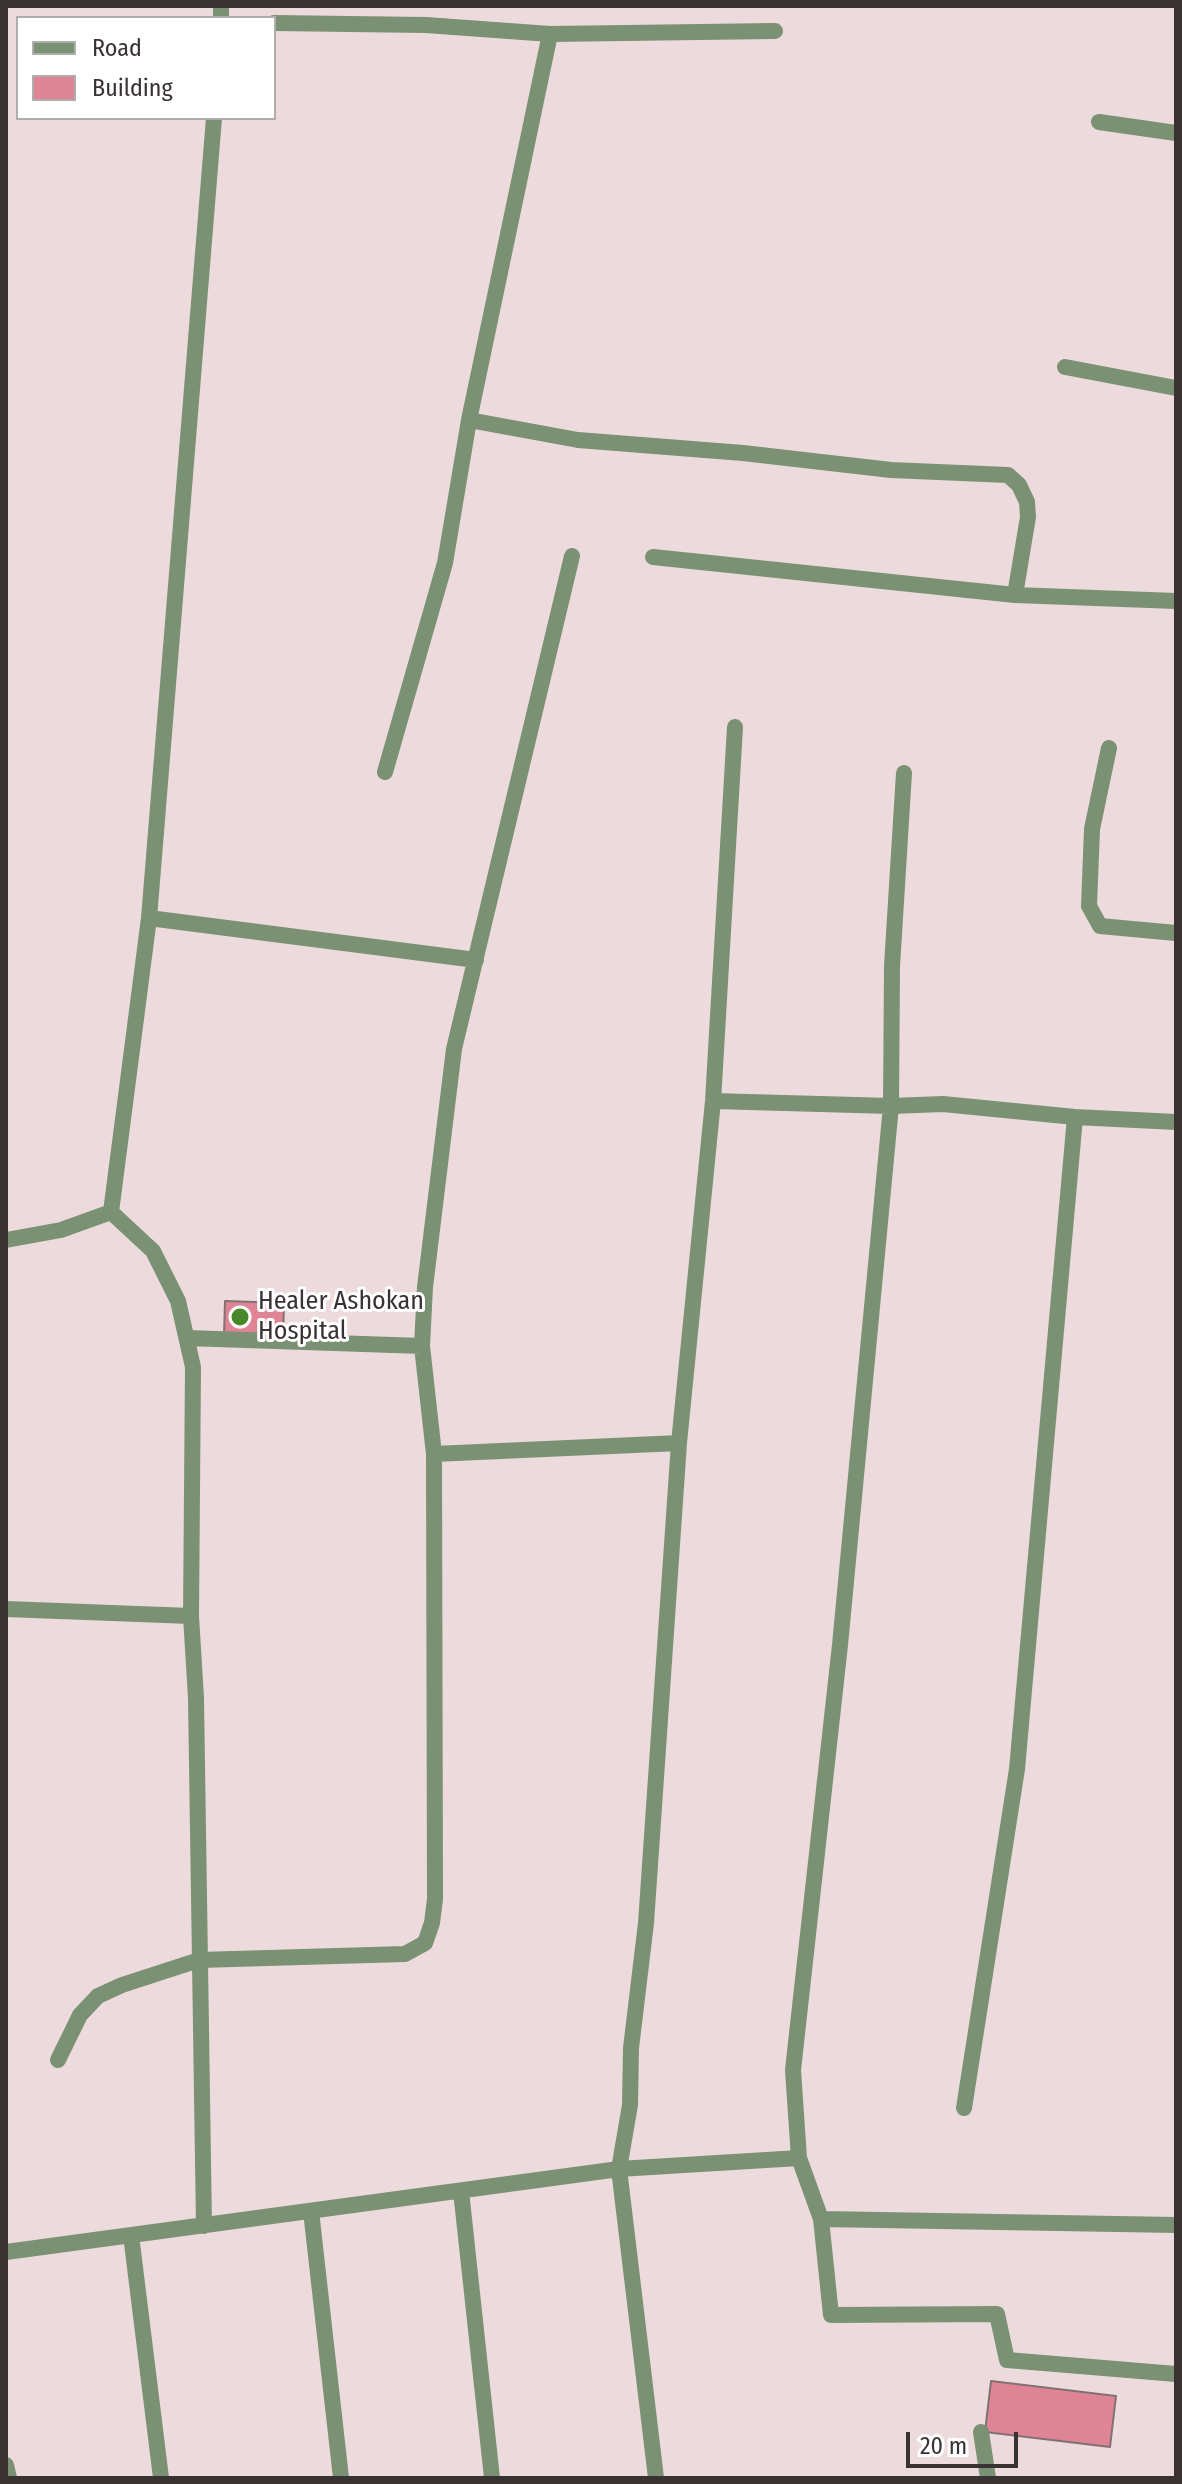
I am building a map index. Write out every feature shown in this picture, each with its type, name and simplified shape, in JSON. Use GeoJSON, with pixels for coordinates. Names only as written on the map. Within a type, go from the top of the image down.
{"type":"FeatureCollection","features":[{"type":"Feature","properties":{"kind":"street"},"geometry":{"type":"LineString","coordinates":[[276,23],[426,25],[550,34],[775,31]]}},
{"type":"Feature","properties":{"kind":"street"},"geometry":{"type":"LineString","coordinates":[[385,772],[445,563],[469,420],[550,34]]}},
{"type":"Feature","properties":{"kind":"street"},"geometry":{"type":"LineString","coordinates":[[111,1212],[149,918],[214,120]]}},
{"type":"Feature","properties":{"kind":"street"},"geometry":{"type":"LineString","coordinates":[[1099,122],[1176,133]]}},
{"type":"Feature","properties":{"kind":"street"},"geometry":{"type":"LineString","coordinates":[[1065,367],[1176,388]]}},
{"type":"Feature","properties":{"kind":"street"},"geometry":{"type":"LineString","coordinates":[[469,420],[578,440],[743,453],[891,470],[1008,475],[1019,485],[1027,502],[1028,517],[1015,595]]}},
{"type":"Feature","properties":{"kind":"street"},"geometry":{"type":"LineString","coordinates":[[58,2060],[80,2015],[98,1996],[122,1985],[199,1960],[405,1954],[425,1943],[432,1923],[435,1899],[434,1454],[422,1346],[425,1287],[454,1049],[572,556]]}},
{"type":"Feature","properties":{"kind":"street"},"geometry":{"type":"LineString","coordinates":[[653,557],[1015,595],[1176,601]]}},
{"type":"Feature","properties":{"kind":"street"},"geometry":{"type":"LineString","coordinates":[[656,2478],[619,2169],[630,2105],[631,2048],[646,1923],[679,1443],[713,1101],[735,727]]}},
{"type":"Feature","properties":{"kind":"street"},"geometry":{"type":"LineString","coordinates":[[1109,748],[1092,829],[1089,906],[1100,926],[1176,933]]}},
{"type":"Feature","properties":{"kind":"street"},"geometry":{"type":"LineString","coordinates":[[904,773],[892,966],[891,1106],[839,1661],[793,2070],[799,2158],[821,2219],[831,2315],[997,2314],[1007,2360],[1176,2374]]}},
{"type":"Feature","properties":{"kind":"street"},"geometry":{"type":"LineString","coordinates":[[149,918],[476,960]]}},
{"type":"Feature","properties":{"kind":"street"},"geometry":{"type":"LineString","coordinates":[[713,1101],[891,1106],[943,1104],[1075,1117],[1176,1122]]}},
{"type":"Feature","properties":{"kind":"street"},"geometry":{"type":"LineString","coordinates":[[964,2108],[1017,1769],[1075,1117]]}},
{"type":"Feature","properties":{"kind":"street"},"geometry":{"type":"LineString","coordinates":[[6,1240],[61,1230],[111,1212]]}},
{"type":"Feature","properties":{"kind":"street"},"geometry":{"type":"LineString","coordinates":[[111,1212],[153,1251],[178,1301],[193,1367],[191,1616],[196,1698],[204,2226]]}},
{"type":"Feature","properties":{"kind":"street"},"geometry":{"type":"LineString","coordinates":[[187,1338],[422,1346]]}},
{"type":"Feature","properties":{"kind":"street"},"geometry":{"type":"LineString","coordinates":[[434,1454],[679,1443]]}},
{"type":"Feature","properties":{"kind":"street"},"geometry":{"type":"LineString","coordinates":[[6,1609],[191,1616]]}},
{"type":"Feature","properties":{"kind":"street"},"geometry":{"type":"LineString","coordinates":[[6,2252],[619,2169],[799,2158]]}},
{"type":"Feature","properties":{"kind":"street"},"geometry":{"type":"LineString","coordinates":[[461,2191],[492,2478]]}},
{"type":"Feature","properties":{"kind":"street"},"geometry":{"type":"LineString","coordinates":[[311,2211],[341,2478]]}},
{"type":"Feature","properties":{"kind":"street"},"geometry":{"type":"LineString","coordinates":[[821,2219],[1176,2225]]}},
{"type":"Feature","properties":{"kind":"street"},"geometry":{"type":"LineString","coordinates":[[131,2235],[161,2478]]}},
{"type":"Feature","properties":{"kind":"street"},"geometry":{"type":"LineString","coordinates":[[981,2432],[988,2478]]}},
{"type":"Feature","properties":{"kind":"street"},"geometry":{"type":"LineString","coordinates":[[6,2465],[9,2478]]}},
{"type":"Feature","properties":{"kind":"building"},"geometry":{"type":"Polygon","coordinates":[[[225,1301],[284,1303],[283,1338],[224,1336],[225,1301]]]}},
{"type":"Feature","properties":{"kind":"building"},"geometry":{"type":"Polygon","coordinates":[[[991,2381],[1116,2396],[1110,2447],[985,2432],[991,2381]]]}},
{"type":"Feature","properties":{"kind":"place","name":"Healer Ashokan Hospital"},"geometry":{"type":"Point","coordinates":[240,1317]}}]}
